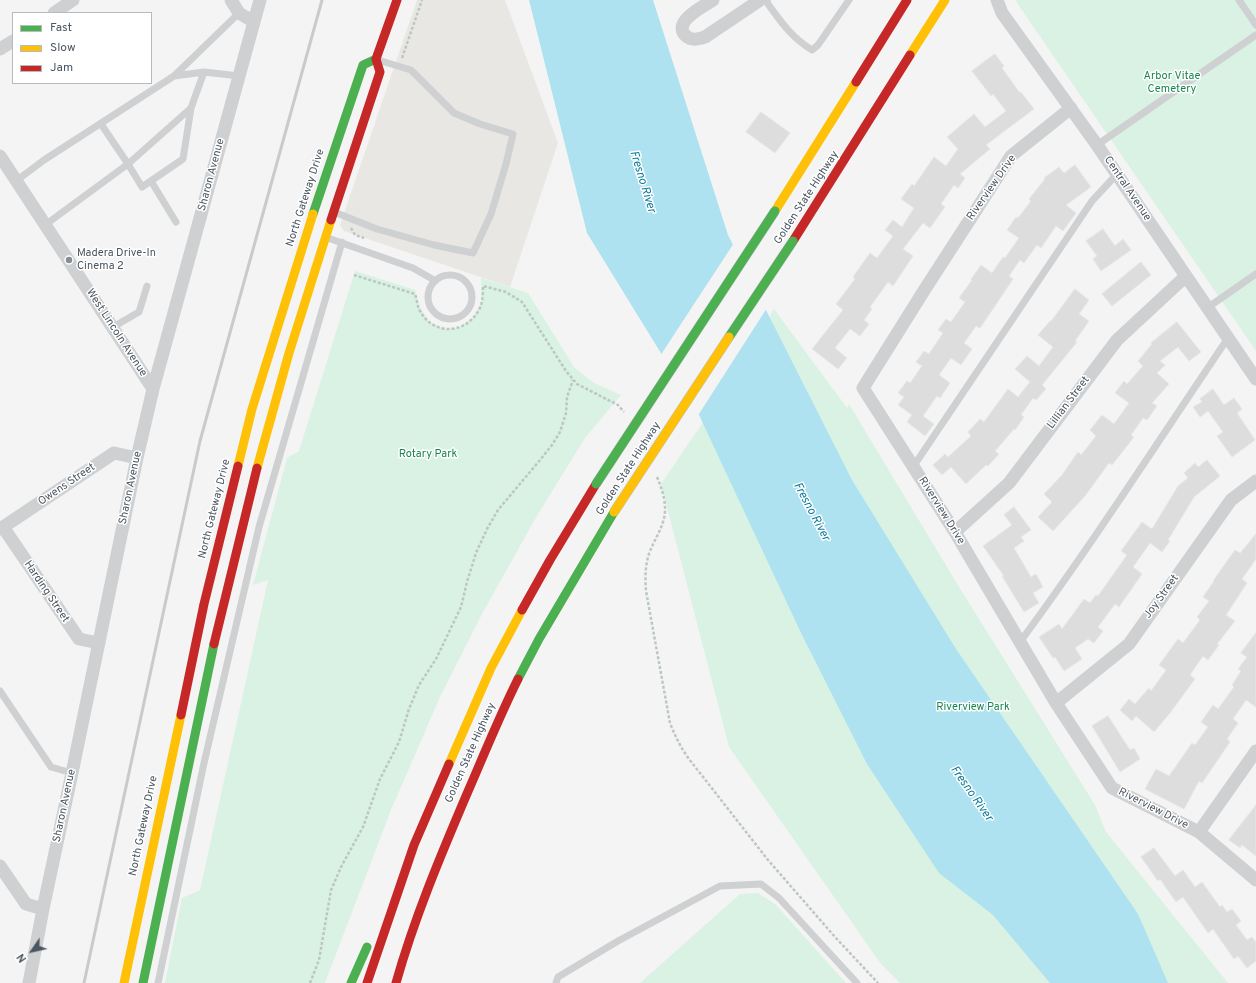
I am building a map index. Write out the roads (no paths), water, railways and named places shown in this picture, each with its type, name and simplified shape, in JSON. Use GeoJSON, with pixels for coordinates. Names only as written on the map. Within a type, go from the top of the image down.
{"type":"FeatureCollection","features":[{"type":"Feature","properties":{"kind":"main road","name":"North Gateway Drive"},"geometry":{"type":"LineString","coordinates":[[143,983],[164,838],[204,604],[271,413],[296,328],[316,234],[324,209],[380,72],[376,59],[397,0]]}},
{"type":"Feature","properties":{"kind":"main road","name":"Golden State Highway"},"geometry":{"type":"LineString","coordinates":[[367,983],[414,845],[455,749],[491,668],[546,567],[596,484],[775,211],[907,0]]}},
{"type":"Feature","properties":{"kind":"main road","name":"Golden State Highway"},"geometry":{"type":"LineString","coordinates":[[396,983],[406,947],[438,861],[505,705],[539,639],[614,512],[793,241],[945,0]]}},
{"type":"Feature","properties":{"kind":"main road","name":"North Gateway Drive"},"geometry":{"type":"LineString","coordinates":[[124,983],[164,838],[222,609],[233,522],[252,409],[316,234],[363,65],[376,59]]}},
{"type":"Feature","properties":{"kind":"main road"},"geometry":{"type":"LineString","coordinates":[[379,921],[414,845]]}},
{"type":"Feature","properties":{"kind":"main road"},"geometry":{"type":"LineString","coordinates":[[351,983],[369,942]]}},
{"type":"Feature","properties":{"kind":"street"},"geometry":{"type":"LineString","coordinates":[[55,12],[73,0]]}},
{"type":"Feature","properties":{"kind":"street"},"geometry":{"type":"LineString","coordinates":[[231,0],[239,13],[254,22]]}},
{"type":"Feature","properties":{"kind":"street","name":"Sharon Avenue"},"geometry":{"type":"LineString","coordinates":[[28,983],[98,643],[153,389],[260,0]]}},
{"type":"Feature","properties":{"kind":"street"},"geometry":{"type":"LineString","coordinates":[[713,0],[689,16],[684,22],[682,28],[685,35],[691,39],[705,37],[760,0]]}},
{"type":"Feature","properties":{"kind":"street","name":"Central Avenue"},"geometry":{"type":"LineString","coordinates":[[997,0],[1002,13],[1097,145],[1256,379]]}},
{"type":"Feature","properties":{"kind":"street"},"geometry":{"type":"LineString","coordinates":[[0,49],[12,42]]}},
{"type":"Feature","properties":{"kind":"street","name":"Riverview Drive"},"geometry":{"type":"LineString","coordinates":[[1071,108],[1011,156],[925,288],[863,388],[955,532],[1056,703],[1112,788],[1199,832],[1256,880]]}},
{"type":"Feature","properties":{"kind":"street","name":"West Lincoln Avenue"},"geometry":{"type":"LineString","coordinates":[[0,157],[153,389]]}},
{"type":"Feature","properties":{"kind":"street","name":"Lillian Street"},"geometry":{"type":"LineString","coordinates":[[955,532],[1009,483],[1117,340],[1186,276]]}},
{"type":"Feature","properties":{"kind":"street","name":"Owens Street"},"geometry":{"type":"LineString","coordinates":[[1,528],[114,453],[137,458]]}},
{"type":"Feature","properties":{"kind":"street","name":"Joy Street"},"geometry":{"type":"LineString","coordinates":[[1056,703],[1129,644],[1232,500],[1256,481]]}},
{"type":"Feature","properties":{"kind":"street","name":"Harding Street"},"geometry":{"type":"LineString","coordinates":[[1,528],[79,640],[98,643]]}},
{"type":"Feature","properties":{"kind":"street"},"geometry":{"type":"LineString","coordinates":[[1199,832],[1256,751]]}},
{"type":"Feature","properties":{"kind":"street"},"geometry":{"type":"LineString","coordinates":[[0,866],[26,904],[43,910]]}},
{"type":"Feature","properties":{"kind":"lane"},"geometry":{"type":"LineString","coordinates":[[767,0],[768,4],[790,33],[812,50],[818,45],[849,0]]}},
{"type":"Feature","properties":{"kind":"lane"},"geometry":{"type":"LineString","coordinates":[[1239,0],[1256,25]]}},
{"type":"Feature","properties":{"kind":"lane"},"geometry":{"type":"LineString","coordinates":[[16,181],[44,160],[174,76],[239,13]]}},
{"type":"Feature","properties":{"kind":"lane"},"geometry":{"type":"LineString","coordinates":[[1097,145],[1256,35]]}},
{"type":"Feature","properties":{"kind":"lane"},"geometry":{"type":"LineString","coordinates":[[324,209],[377,229],[434,245],[473,253],[491,214],[506,164],[513,134],[480,124],[454,113],[411,70],[376,59]]}},
{"type":"Feature","properties":{"kind":"lane"},"geometry":{"type":"LineString","coordinates":[[174,76],[204,72],[239,76]]}},
{"type":"Feature","properties":{"kind":"lane"},"geometry":{"type":"LineString","coordinates":[[101,124],[142,187],[183,159],[191,108],[204,72]]}},
{"type":"Feature","properties":{"kind":"lane"},"geometry":{"type":"LineString","coordinates":[[45,225],[128,164],[191,108]]}},
{"type":"Feature","properties":{"kind":"lane"},"geometry":{"type":"LineString","coordinates":[[913,467],[1092,201],[1116,174]]}},
{"type":"Feature","properties":{"kind":"lane"},"geometry":{"type":"LineString","coordinates":[[151,181],[176,222]]}},
{"type":"Feature","properties":{"kind":"lane"},"geometry":{"type":"LineString","coordinates":[[316,234],[413,268],[434,280]]}},
{"type":"Feature","properties":{"kind":"lane"},"geometry":{"type":"LineString","coordinates":[[158,983],[204,763],[259,527],[342,242]]}},
{"type":"Feature","properties":{"kind":"lane"},"geometry":{"type":"LineString","coordinates":[[448,274],[456,275],[462,278],[468,284],[471,290],[471,304],[463,315],[449,319],[442,318],[430,308],[427,294],[434,280],[448,274]]}},
{"type":"Feature","properties":{"kind":"lane"},"geometry":{"type":"LineString","coordinates":[[1207,308],[1256,274]]}},
{"type":"Feature","properties":{"kind":"lane"},"geometry":{"type":"LineString","coordinates":[[113,327],[139,312],[147,286]]}},
{"type":"Feature","properties":{"kind":"lane"},"geometry":{"type":"LineString","coordinates":[[1020,642],[1049,603],[1228,338]]}},
{"type":"Feature","properties":{"kind":"lane"},"geometry":{"type":"LineString","coordinates":[[233,522],[259,527]]}},
{"type":"Feature","properties":{"kind":"lane"},"geometry":{"type":"LineString","coordinates":[[0,691],[51,767],[72,773]]}},
{"type":"Feature","properties":{"kind":"lane"},"geometry":{"type":"LineString","coordinates":[[164,838],[187,843]]}},
{"type":"Feature","properties":{"kind":"lane"},"geometry":{"type":"LineString","coordinates":[[556,983],[558,977],[618,941],[720,886],[761,884],[779,898],[857,983]]}},
{"type":"Feature","properties":{"kind":"water","name":"Fresno River"},"geometry":{"type":"Polygon","coordinates":[[[529,0],[653,0],[728,235],[852,480],[956,649],[1138,914],[1168,983],[1050,983],[993,915],[939,873],[867,764],[802,635],[699,415],[587,233],[529,0]]]}},
{"type":"Feature","properties":{"kind":"railway"},"geometry":{"type":"LineString","coordinates":[[84,983],[200,441],[322,0]]}},
{"type":"Feature","properties":{"kind":"place","name":"Madera Drive-In Cinema 2"},"geometry":{"type":"Point","coordinates":[69,260]}},
{"type":"Feature","properties":{"kind":"park label","name":"Arbor Vitae Cemetery"},"geometry":{"type":"Point","coordinates":[1172,83]}},
{"type":"Feature","properties":{"kind":"park label","name":"Rotary Park"},"geometry":{"type":"Point","coordinates":[428,455]}},
{"type":"Feature","properties":{"kind":"park label","name":"Riverview Park"},"geometry":{"type":"Point","coordinates":[973,708]}}]}
